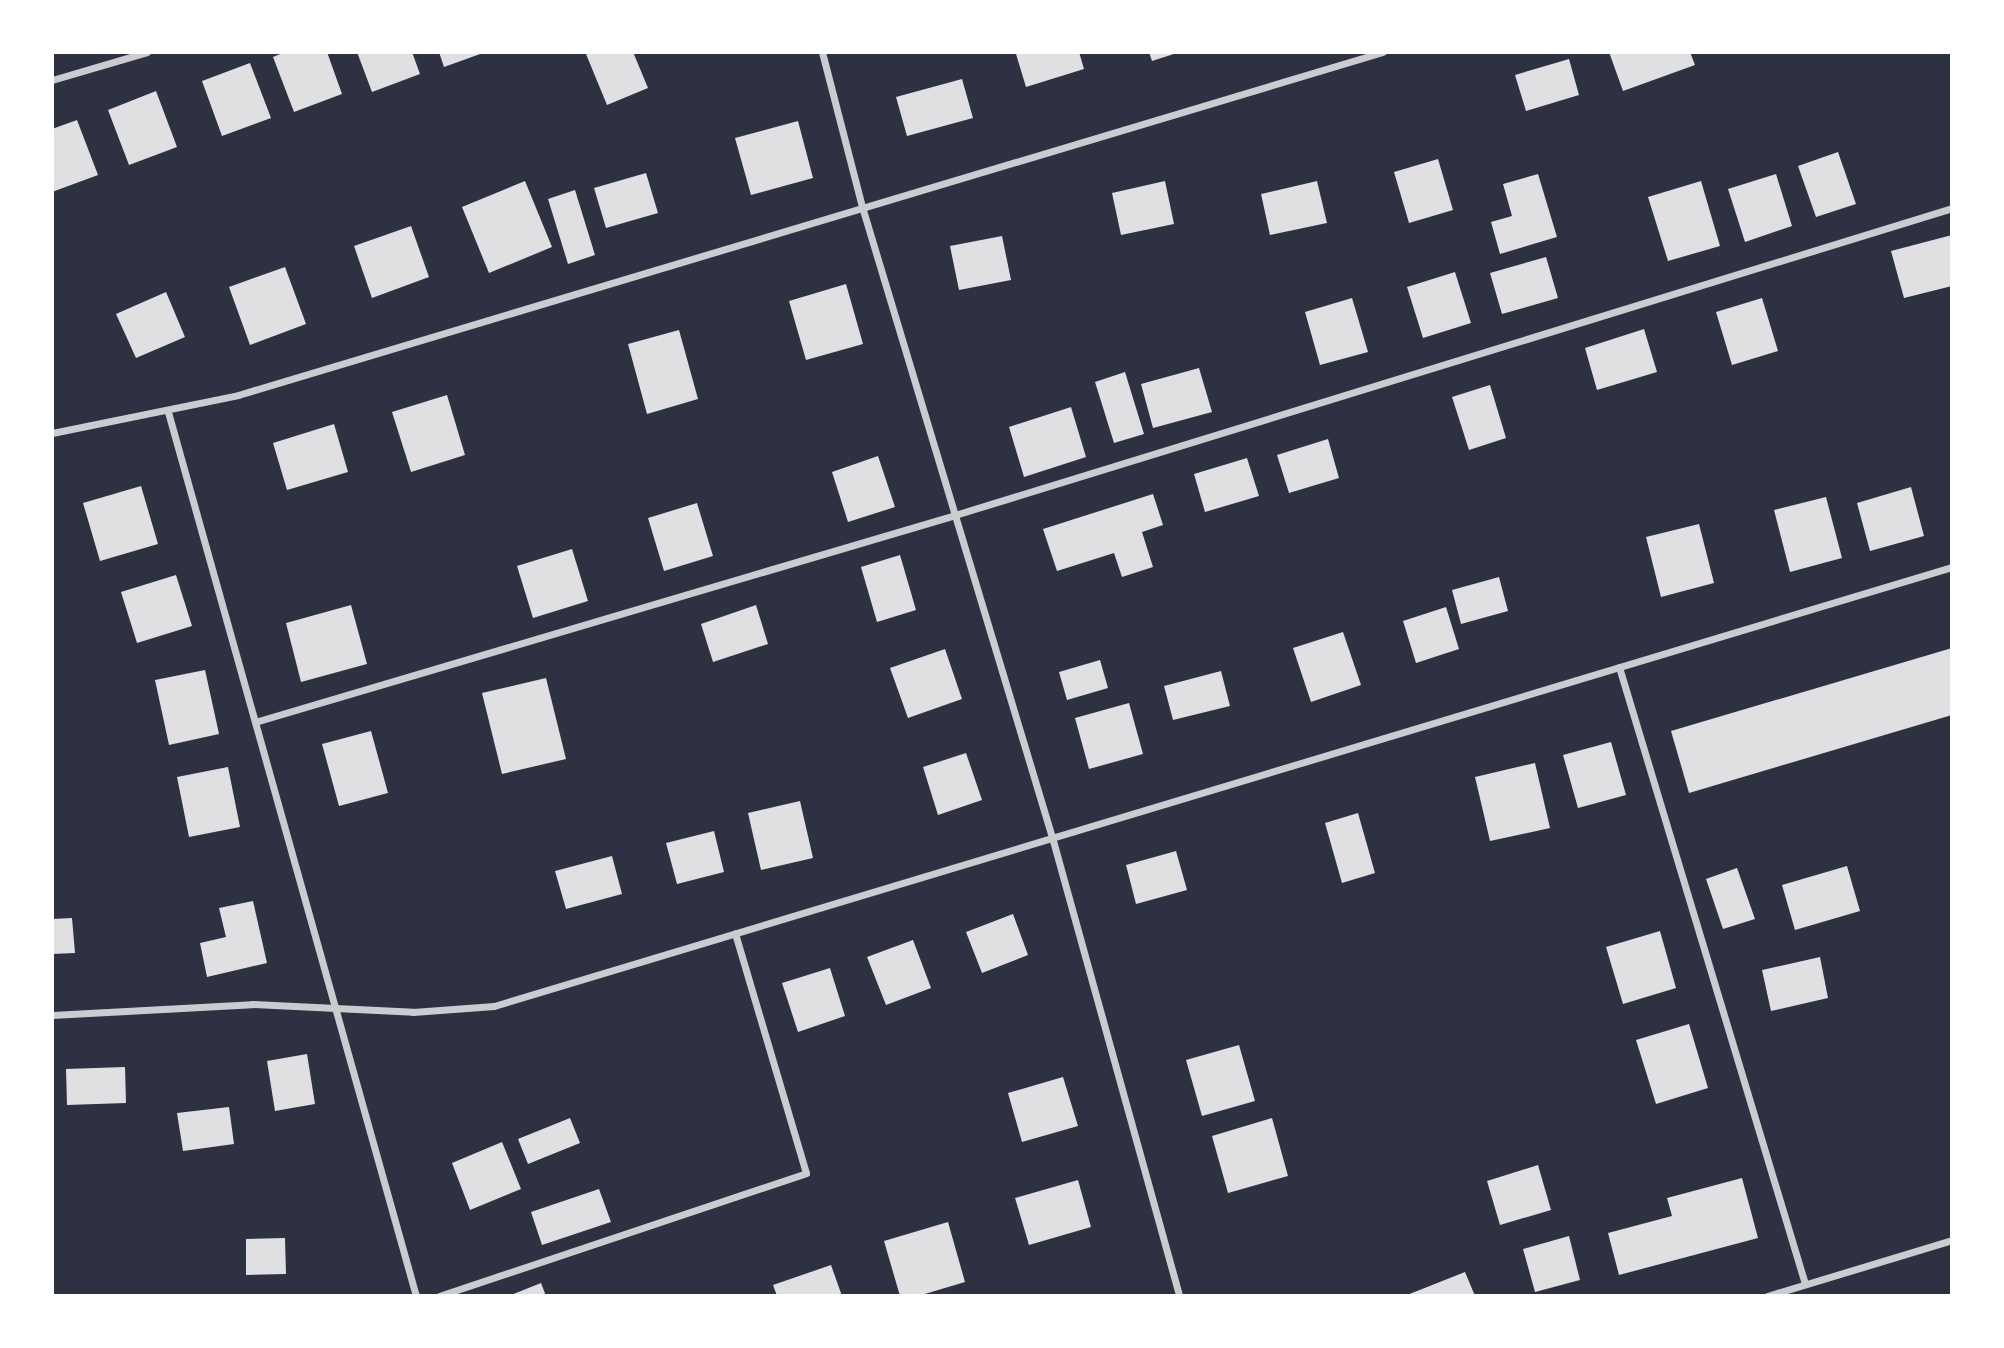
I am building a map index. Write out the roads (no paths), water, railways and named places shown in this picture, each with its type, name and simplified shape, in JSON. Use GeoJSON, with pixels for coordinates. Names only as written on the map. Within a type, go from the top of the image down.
{"type":"FeatureCollection","features":[{"type":"Feature","properties":{"kind":"street"},"geometry":{"type":"LineString","coordinates":[[52,80],[146,52]]}},
{"type":"Feature","properties":{"kind":"street"},"geometry":{"type":"LineString","coordinates":[[822,52],[863,211],[1052,837],[1179,1296]]}},
{"type":"Feature","properties":{"kind":"street"},"geometry":{"type":"LineString","coordinates":[[52,433],[74,426],[168,412],[863,211],[1383,52]]}},
{"type":"Feature","properties":{"kind":"street"},"geometry":{"type":"LineString","coordinates":[[255,722],[955,515],[1951,208]]}},
{"type":"Feature","properties":{"kind":"street"},"geometry":{"type":"LineString","coordinates":[[168,412],[416,1296]]}},
{"type":"Feature","properties":{"kind":"street"},"geometry":{"type":"LineString","coordinates":[[52,1015],[252,1004],[413,1012],[494,1006],[1951,566]]}},
{"type":"Feature","properties":{"kind":"street"},"geometry":{"type":"LineString","coordinates":[[1619,667],[1805,1284]]}},
{"type":"Feature","properties":{"kind":"street"},"geometry":{"type":"LineString","coordinates":[[439,1296],[806,1173],[735,933]]}},
{"type":"Feature","properties":{"kind":"street"},"geometry":{"type":"LineString","coordinates":[[1767,1296],[1951,1240]]}}]}
